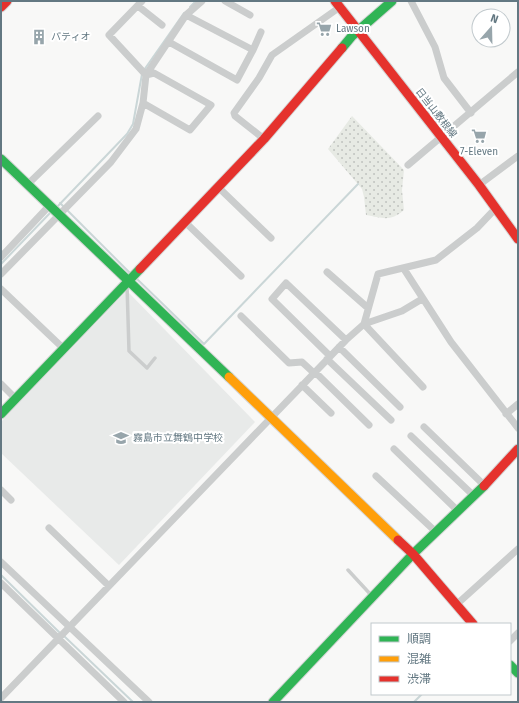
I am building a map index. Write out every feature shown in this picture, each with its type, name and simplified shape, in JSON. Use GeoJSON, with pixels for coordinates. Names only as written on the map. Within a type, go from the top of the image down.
{"type":"FeatureCollection","features":[{"type":"Feature","properties":{"kind":"street"},"geometry":{"type":"LineString","coordinates":[[1,7],[7,1]]}},
{"type":"Feature","properties":{"kind":"street"},"geometry":{"type":"LineString","coordinates":[[225,1],[250,15]]}},
{"type":"Feature","properties":{"kind":"street"},"geometry":{"type":"LineString","coordinates":[[2,411],[128,282],[264,139],[358,31],[392,1]]}},
{"type":"Feature","properties":{"kind":"street"},"geometry":{"type":"LineString","coordinates":[[410,1],[435,47],[444,78],[470,113]]}},
{"type":"Feature","properties":{"kind":"street"},"geometry":{"type":"LineString","coordinates":[[143,103],[190,130],[211,105],[154,73],[144,72],[110,35],[140,3],[162,26]]}},
{"type":"Feature","properties":{"kind":"street"},"geometry":{"type":"LineString","coordinates":[[1,257],[111,162],[131,136],[136,129],[143,103],[144,72],[169,42],[195,3]]}},
{"type":"Feature","properties":{"kind":"street"},"geometry":{"type":"LineString","coordinates":[[264,139],[235,116],[234,113],[259,78],[272,55],[337,4]]}},
{"type":"Feature","properties":{"kind":"street","name":"日当山敷根線"},"geometry":{"type":"LineString","coordinates":[[337,4],[441,136],[518,239]]}},
{"type":"Feature","properties":{"kind":"street"},"geometry":{"type":"LineString","coordinates":[[186,15],[253,50]]}},
{"type":"Feature","properties":{"kind":"street"},"geometry":{"type":"LineString","coordinates":[[169,42],[237,80],[261,32]]}},
{"type":"Feature","properties":{"kind":"street"},"geometry":{"type":"LineString","coordinates":[[408,165],[518,72]]}},
{"type":"Feature","properties":{"kind":"street"},"geometry":{"type":"LineString","coordinates":[[27,185],[98,116]]}},
{"type":"Feature","properties":{"kind":"street"},"geometry":{"type":"LineString","coordinates":[[479,186],[518,156]]}},
{"type":"Feature","properties":{"kind":"street"},"geometry":{"type":"LineString","coordinates":[[1,159],[270,419],[413,554],[472,623]]}},
{"type":"Feature","properties":{"kind":"street"},"geometry":{"type":"LineString","coordinates":[[218,188],[271,238]]}},
{"type":"Feature","properties":{"kind":"street"},"geometry":{"type":"LineString","coordinates":[[364,324],[378,274],[404,269],[436,260],[477,228],[496,208]]}},
{"type":"Feature","properties":{"kind":"street"},"geometry":{"type":"LineString","coordinates":[[1,274],[54,211]]}},
{"type":"Feature","properties":{"kind":"street"},"geometry":{"type":"LineString","coordinates":[[185,222],[241,276]]}},
{"type":"Feature","properties":{"kind":"street"},"geometry":{"type":"LineString","coordinates":[[404,269],[451,342],[518,428]]}},
{"type":"Feature","properties":{"kind":"street"},"geometry":{"type":"LineString","coordinates":[[327,272],[368,308]]}},
{"type":"Feature","properties":{"kind":"street"},"geometry":{"type":"LineString","coordinates":[[346,340],[286,283],[272,299],[391,420]]}},
{"type":"Feature","properties":{"kind":"street"},"geometry":{"type":"LineString","coordinates":[[1,289],[63,348]]}},
{"type":"Feature","properties":{"kind":"street"},"geometry":{"type":"LineString","coordinates":[[1,698],[346,340],[364,324],[402,311],[422,299]]}},
{"type":"Feature","properties":{"kind":"street"},"geometry":{"type":"LineString","coordinates":[[240,316],[289,363],[302,362],[314,372],[369,425]]}},
{"type":"Feature","properties":{"kind":"street"},"geometry":{"type":"LineString","coordinates":[[364,324],[424,387]]}},
{"type":"Feature","properties":{"kind":"street"},"geometry":{"type":"LineString","coordinates":[[339,347],[400,407]]}},
{"type":"Feature","properties":{"kind":"street"},"geometry":{"type":"LineString","coordinates":[[1,384],[15,398]]}},
{"type":"Feature","properties":{"kind":"street"},"geometry":{"type":"LineString","coordinates":[[302,385],[331,413]]}},
{"type":"Feature","properties":{"kind":"street"},"geometry":{"type":"LineString","coordinates":[[506,414],[518,404]]}},
{"type":"Feature","properties":{"kind":"street"},"geometry":{"type":"LineString","coordinates":[[424,427],[485,486]]}},
{"type":"Feature","properties":{"kind":"street"},"geometry":{"type":"LineString","coordinates":[[411,436],[474,496]]}},
{"type":"Feature","properties":{"kind":"street"},"geometry":{"type":"LineString","coordinates":[[394,449],[458,511]]}},
{"type":"Feature","properties":{"kind":"street"},"geometry":{"type":"LineString","coordinates":[[273,702],[413,554],[485,486],[518,449]]}},
{"type":"Feature","properties":{"kind":"street"},"geometry":{"type":"LineString","coordinates":[[376,476],[436,532]]}},
{"type":"Feature","properties":{"kind":"street"},"geometry":{"type":"LineString","coordinates":[[1,490],[11,500]]}},
{"type":"Feature","properties":{"kind":"street"},"geometry":{"type":"LineString","coordinates":[[49,528],[109,586]]}},
{"type":"Feature","properties":{"kind":"street"},"geometry":{"type":"LineString","coordinates":[[456,605],[516,553]]}},
{"type":"Feature","properties":{"kind":"street"},"geometry":{"type":"LineString","coordinates":[[1,562],[149,702]]}},
{"type":"Feature","properties":{"kind":"street"},"geometry":{"type":"LineString","coordinates":[[1,583],[124,702]]}},
{"type":"Feature","properties":{"kind":"street"},"geometry":{"type":"LineString","coordinates":[[511,666],[518,674]]}},
{"type":"Feature","properties":{"kind":"lane"},"geometry":{"type":"LineString","coordinates":[[128,282],[129,351],[147,368],[155,358]]}},
{"type":"Feature","properties":{"kind":"lane"},"geometry":{"type":"LineString","coordinates":[[348,570],[373,597]]}},
{"type":"Feature","properties":{"kind":"shaded area"},"geometry":{"type":"Polygon","coordinates":[[[352,116],[404,170],[402,190],[404,210],[395,216],[390,218],[382,218],[366,215],[362,189],[328,149],[352,116]]]}},
{"type":"Feature","properties":{"kind":"shaded area","name":"霧島市立舞鶴中学校"},"geometry":{"type":"Polygon","coordinates":[[[127,291],[255,422],[119,565],[1,453],[1,422],[127,291]]]}},
{"type":"Feature","properties":{"kind":"waterway"},"geometry":{"type":"LineString","coordinates":[[190,7],[196,1]]}},
{"type":"Feature","properties":{"kind":"waterway"},"geometry":{"type":"LineString","coordinates":[[144,70],[184,13]]}},
{"type":"Feature","properties":{"kind":"waterway"},"geometry":{"type":"LineString","coordinates":[[56,208],[127,134],[133,124],[142,74]]}},
{"type":"Feature","properties":{"kind":"waterway"},"geometry":{"type":"LineString","coordinates":[[136,278],[204,344],[358,184]]}},
{"type":"Feature","properties":{"kind":"waterway"},"geometry":{"type":"LineString","coordinates":[[60,203],[131,274]]}},
{"type":"Feature","properties":{"kind":"waterway"},"geometry":{"type":"LineString","coordinates":[[1,264],[51,212]]}},
{"type":"Feature","properties":{"kind":"waterway"},"geometry":{"type":"LineString","coordinates":[[1,575],[60,633]]}},
{"type":"Feature","properties":{"kind":"waterway"},"geometry":{"type":"LineString","coordinates":[[64,636],[133,702]]}},
{"type":"Feature","properties":{"kind":"waterway"},"geometry":{"type":"LineString","coordinates":[[414,702],[421,695]]}},
{"type":"Feature","properties":{"kind":"traffic: fast"},"geometry":{"type":"LineString","coordinates":[[342,48],[352,36],[392,1]]}},
{"type":"Feature","properties":{"kind":"traffic: fast"},"geometry":{"type":"LineString","coordinates":[[1,159],[229,377]]}},
{"type":"Feature","properties":{"kind":"traffic: fast"},"geometry":{"type":"LineString","coordinates":[[1,414],[140,269]]}},
{"type":"Feature","properties":{"kind":"traffic: fast"},"geometry":{"type":"LineString","coordinates":[[273,702],[413,554],[484,486]]}},
{"type":"Feature","properties":{"kind":"traffic: fast"},"geometry":{"type":"LineString","coordinates":[[511,666],[518,673]]}},
{"type":"Feature","properties":{"kind":"traffic: slow"},"geometry":{"type":"LineString","coordinates":[[229,377],[398,540]]}},
{"type":"Feature","properties":{"kind":"traffic: jam"},"geometry":{"type":"LineString","coordinates":[[1,7],[7,1]]}},
{"type":"Feature","properties":{"kind":"traffic: jam"},"geometry":{"type":"LineString","coordinates":[[335,1],[479,185],[518,239]]}},
{"type":"Feature","properties":{"kind":"traffic: jam"},"geometry":{"type":"LineString","coordinates":[[140,269],[264,139],[342,48]]}},
{"type":"Feature","properties":{"kind":"traffic: jam"},"geometry":{"type":"LineString","coordinates":[[484,486],[518,449]]}},
{"type":"Feature","properties":{"kind":"traffic: jam"},"geometry":{"type":"LineString","coordinates":[[398,540],[413,554],[472,623]]}},
{"type":"Feature","properties":{"kind":"place","name":"Lawson"},"geometry":{"type":"Point","coordinates":[324,29]}},
{"type":"Feature","properties":{"kind":"place","name":"パティオ"},"geometry":{"type":"Point","coordinates":[39,37]}},
{"type":"Feature","properties":{"kind":"place","name":"7-Eleven"},"geometry":{"type":"Point","coordinates":[479,136]}},
{"type":"Feature","properties":{"kind":"place","name":"霧島市立舞鶴中学校"},"geometry":{"type":"Point","coordinates":[121,438]}}]}
